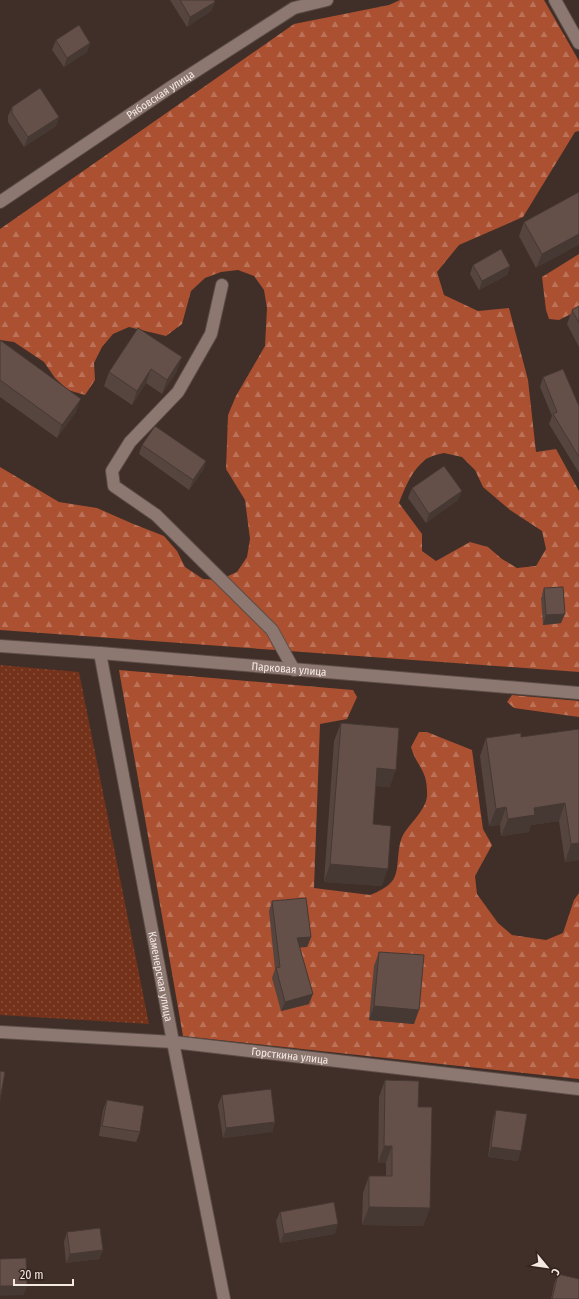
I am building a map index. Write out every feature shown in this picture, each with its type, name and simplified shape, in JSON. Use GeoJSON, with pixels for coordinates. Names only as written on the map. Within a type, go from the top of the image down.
{"type":"FeatureCollection","features":[{"type":"Feature","properties":{"kind":"street","name":"Рябовская улица"},"geometry":{"type":"LineString","coordinates":[[0,202],[170,87],[294,8],[327,0]]}},
{"type":"Feature","properties":{"kind":"street"},"geometry":{"type":"LineString","coordinates":[[555,0],[579,43]]}},
{"type":"Feature","properties":{"kind":"street"},"geometry":{"type":"LineString","coordinates":[[222,285],[211,334],[178,392],[130,442],[112,471],[114,486],[156,515],[272,630],[294,670]]}},
{"type":"Feature","properties":{"kind":"street","name":"Парковая улица"},"geometry":{"type":"LineString","coordinates":[[0,646],[579,693]]}},
{"type":"Feature","properties":{"kind":"street","name":"Каменерская улица"},"geometry":{"type":"LineString","coordinates":[[100,653],[173,1042],[224,1299]]}},
{"type":"Feature","properties":{"kind":"street","name":"Горсткина улица"},"geometry":{"type":"LineString","coordinates":[[0,1032],[173,1042],[579,1089]]}},
{"type":"Feature","properties":{"kind":"shaded area"},"geometry":{"type":"Polygon","coordinates":[[[0,665],[79,672],[149,1024],[0,1015],[0,665]]]}},
{"type":"Feature","properties":{"kind":"green space"},"geometry":{"type":"Polygon","coordinates":[[[400,0],[544,0],[579,61],[579,131],[575,132],[523,217],[459,245],[437,272],[444,295],[478,311],[509,308],[528,380],[536,452],[556,449],[579,491],[579,672],[0,630],[0,467],[59,502],[97,508],[164,536],[177,551],[185,567],[203,579],[219,580],[237,572],[247,557],[250,539],[245,500],[226,469],[228,415],[236,396],[265,346],[267,308],[264,290],[254,276],[238,270],[221,272],[205,278],[191,291],[182,324],[166,336],[129,327],[113,334],[102,347],[94,363],[95,380],[85,395],[68,390],[55,378],[44,362],[14,342],[0,340],[0,229],[294,24],[389,5],[400,0]],[[444,453],[426,459],[417,468],[404,491],[399,503],[422,534],[422,551],[436,561],[470,542],[488,547],[502,559],[517,568],[536,566],[546,549],[542,531],[510,510],[483,487],[475,470],[462,457],[444,453]]]}},
{"type":"Feature","properties":{"kind":"green space"},"geometry":{"type":"Polygon","coordinates":[[[579,254],[579,310],[559,320],[549,319],[546,310],[542,277],[579,254]]]}},
{"type":"Feature","properties":{"kind":"green space"},"geometry":{"type":"Polygon","coordinates":[[[119,670],[353,690],[357,697],[347,719],[320,724],[314,888],[370,895],[383,889],[393,880],[397,871],[399,847],[403,835],[421,811],[427,796],[426,780],[411,747],[419,732],[427,732],[472,750],[483,829],[492,845],[475,876],[477,894],[498,923],[512,935],[546,940],[563,933],[574,900],[579,893],[579,1079],[183,1036],[119,670]]]}},
{"type":"Feature","properties":{"kind":"green space"},"geometry":{"type":"Polygon","coordinates":[[[512,695],[579,701],[579,717],[514,708],[507,702],[512,695]]]}},
{"type":"Feature","properties":{"kind":"building"},"geometry":{"type":"Polygon","coordinates":[[[180,0],[214,0],[215,2],[190,17],[180,0]]]}},
{"type":"Feature","properties":{"kind":"building"},"geometry":{"type":"Polygon","coordinates":[[[79,25],[90,43],[67,58],[56,40],[79,25]]]}},
{"type":"Feature","properties":{"kind":"building"},"geometry":{"type":"Polygon","coordinates":[[[40,88],[59,117],[28,137],[12,113],[12,107],[40,88]]]}},
{"type":"Feature","properties":{"kind":"building"},"geometry":{"type":"Polygon","coordinates":[[[579,192],[579,234],[542,254],[524,222],[579,192]]]}},
{"type":"Feature","properties":{"kind":"building"},"geometry":{"type":"Polygon","coordinates":[[[501,249],[510,266],[482,281],[473,265],[501,249]]]}},
{"type":"Feature","properties":{"kind":"building"},"geometry":{"type":"Polygon","coordinates":[[[579,306],[579,323],[572,310],[579,306]]]}},
{"type":"Feature","properties":{"kind":"building"},"geometry":{"type":"Polygon","coordinates":[[[138,328],[182,357],[167,380],[151,369],[137,391],[109,372],[138,328]]]}},
{"type":"Feature","properties":{"kind":"building"},"geometry":{"type":"Polygon","coordinates":[[[0,340],[81,399],[62,425],[0,380],[0,340]]]}},
{"type":"Feature","properties":{"kind":"building"},"geometry":{"type":"Polygon","coordinates":[[[563,369],[579,406],[579,457],[553,414],[557,412],[543,377],[563,369]]]}},
{"type":"Feature","properties":{"kind":"building"},"geometry":{"type":"Polygon","coordinates":[[[155,426],[206,461],[193,480],[142,445],[155,426]]]}},
{"type":"Feature","properties":{"kind":"building"},"geometry":{"type":"Polygon","coordinates":[[[444,466],[462,491],[429,514],[412,488],[444,466]]]}},
{"type":"Feature","properties":{"kind":"building"},"geometry":{"type":"Polygon","coordinates":[[[563,587],[565,614],[546,615],[544,588],[563,587]]]}},
{"type":"Feature","properties":{"kind":"building"},"geometry":{"type":"Polygon","coordinates":[[[341,723],[399,728],[396,770],[377,768],[373,824],[391,826],[388,869],[330,864],[341,723]]]}},
{"type":"Feature","properties":{"kind":"building"},"geometry":{"type":"Polygon","coordinates":[[[579,729],[579,843],[571,844],[565,803],[534,808],[535,815],[508,819],[506,807],[496,809],[486,738],[521,733],[521,737],[579,729]]]}},
{"type":"Feature","properties":{"kind":"building"},"geometry":{"type":"Polygon","coordinates":[[[306,898],[311,937],[297,938],[313,994],[285,1002],[276,968],[280,967],[272,901],[306,898]]]}},
{"type":"Feature","properties":{"kind":"building"},"geometry":{"type":"Polygon","coordinates":[[[379,952],[424,955],[419,1010],[374,1006],[379,952]]]}},
{"type":"Feature","properties":{"kind":"building"},"geometry":{"type":"Polygon","coordinates":[[[0,1071],[5,1072],[0,1100],[0,1071]]]}},
{"type":"Feature","properties":{"kind":"building"},"geometry":{"type":"Polygon","coordinates":[[[385,1080],[419,1081],[418,1107],[432,1107],[430,1208],[369,1207],[369,1176],[392,1176],[392,1146],[384,1146],[385,1080]]]}},
{"type":"Feature","properties":{"kind":"building"},"geometry":{"type":"Polygon","coordinates":[[[271,1089],[275,1122],[226,1128],[222,1095],[271,1089]]]}},
{"type":"Feature","properties":{"kind":"building"},"geometry":{"type":"Polygon","coordinates":[[[107,1100],[144,1106],[140,1132],[102,1126],[107,1100]]]}},
{"type":"Feature","properties":{"kind":"building"},"geometry":{"type":"Polygon","coordinates":[[[496,1110],[527,1114],[521,1151],[491,1147],[496,1110]]]}},
{"type":"Feature","properties":{"kind":"building"},"geometry":{"type":"Polygon","coordinates":[[[334,1202],[338,1224],[284,1234],[280,1212],[334,1202]]]}},
{"type":"Feature","properties":{"kind":"building"},"geometry":{"type":"Polygon","coordinates":[[[100,1228],[103,1250],[70,1254],[67,1232],[100,1228]]]}},
{"type":"Feature","properties":{"kind":"building"},"geometry":{"type":"Polygon","coordinates":[[[26,1258],[27,1286],[0,1286],[0,1259],[26,1258]]]}},
{"type":"Feature","properties":{"kind":"building"},"geometry":{"type":"Polygon","coordinates":[[[558,1274],[579,1279],[579,1299],[552,1299],[558,1274]]]}}]}
